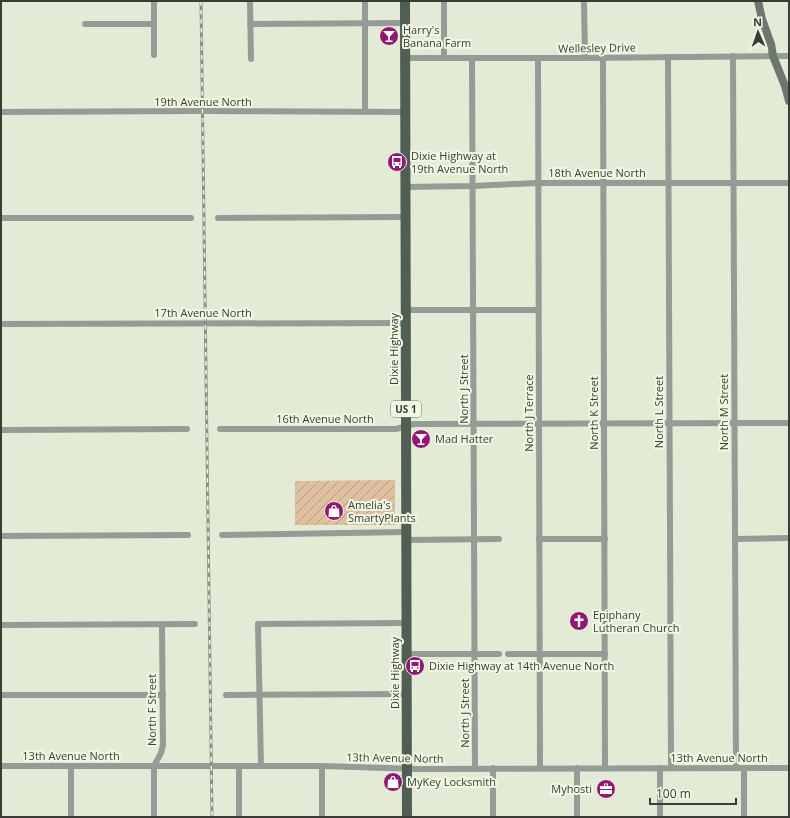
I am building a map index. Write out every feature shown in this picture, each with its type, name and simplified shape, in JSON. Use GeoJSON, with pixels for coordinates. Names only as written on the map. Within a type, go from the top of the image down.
{"type":"FeatureCollection","features":[{"type":"Feature","properties":{"kind":"main road","name":"Dixie Highway"},"geometry":{"type":"LineString","coordinates":[[405,1],[407,817]]}},
{"type":"Feature","properties":{"kind":"main road"},"geometry":{"type":"LineString","coordinates":[[752,1],[762,35],[773,56],[785,86],[789,101]]}},
{"type":"Feature","properties":{"kind":"main road"},"geometry":{"type":"LineString","coordinates":[[758,1],[762,19],[771,44],[773,56]]}},
{"type":"Feature","properties":{"kind":"street"},"geometry":{"type":"LineString","coordinates":[[154,1],[154,55]]}},
{"type":"Feature","properties":{"kind":"street"},"geometry":{"type":"LineString","coordinates":[[250,1],[251,59]]}},
{"type":"Feature","properties":{"kind":"street"},"geometry":{"type":"LineString","coordinates":[[365,1],[365,112]]}},
{"type":"Feature","properties":{"kind":"street"},"geometry":{"type":"LineString","coordinates":[[444,1],[444,58]]}},
{"type":"Feature","properties":{"kind":"street"},"geometry":{"type":"LineString","coordinates":[[584,1],[585,58]]}},
{"type":"Feature","properties":{"kind":"street"},"geometry":{"type":"LineString","coordinates":[[250,24],[405,23]]}},
{"type":"Feature","properties":{"kind":"street"},"geometry":{"type":"LineString","coordinates":[[85,24],[154,24]]}},
{"type":"Feature","properties":{"kind":"street","name":"North M Street"},"geometry":{"type":"LineString","coordinates":[[733,56],[736,768]]}},
{"type":"Feature","properties":{"kind":"street","name":"Wellesley Drive"},"geometry":{"type":"LineString","coordinates":[[405,58],[789,56]]}},
{"type":"Feature","properties":{"kind":"street","name":"North L Street"},"geometry":{"type":"LineString","coordinates":[[668,57],[671,768]]}},
{"type":"Feature","properties":{"kind":"street","name":"North J Street"},"geometry":{"type":"LineString","coordinates":[[472,58],[475,768]]}},
{"type":"Feature","properties":{"kind":"street","name":"North J Terrace"},"geometry":{"type":"LineString","coordinates":[[538,58],[540,768]]}},
{"type":"Feature","properties":{"kind":"street","name":"North K Street"},"geometry":{"type":"LineString","coordinates":[[603,58],[605,768]]}},
{"type":"Feature","properties":{"kind":"street","name":"19th Avenue North"},"geometry":{"type":"LineString","coordinates":[[1,112],[405,112]]}},
{"type":"Feature","properties":{"kind":"street","name":"18th Avenue North"},"geometry":{"type":"LineString","coordinates":[[405,187],[538,183],[789,183]]}},
{"type":"Feature","properties":{"kind":"street"},"geometry":{"type":"LineString","coordinates":[[218,218],[405,217]]}},
{"type":"Feature","properties":{"kind":"street"},"geometry":{"type":"LineString","coordinates":[[1,218],[191,218]]}},
{"type":"Feature","properties":{"kind":"street"},"geometry":{"type":"LineString","coordinates":[[406,310],[538,310]]}},
{"type":"Feature","properties":{"kind":"street","name":"17th Avenue North"},"geometry":{"type":"LineString","coordinates":[[1,324],[406,323]]}},
{"type":"Feature","properties":{"kind":"street","name":"16th Avenue North"},"geometry":{"type":"LineString","coordinates":[[220,429],[396,429],[414,424],[474,423],[789,423]]}},
{"type":"Feature","properties":{"kind":"street"},"geometry":{"type":"LineString","coordinates":[[1,430],[187,429]]}},
{"type":"Feature","properties":{"kind":"street"},"geometry":{"type":"LineString","coordinates":[[1,536],[188,535]]}},
{"type":"Feature","properties":{"kind":"street"},"geometry":{"type":"LineString","coordinates":[[222,535],[406,536],[499,539]]}},
{"type":"Feature","properties":{"kind":"street"},"geometry":{"type":"LineString","coordinates":[[735,539],[789,538]]}},
{"type":"Feature","properties":{"kind":"street"},"geometry":{"type":"LineString","coordinates":[[539,539],[604,539]]}},
{"type":"Feature","properties":{"kind":"street"},"geometry":{"type":"LineString","coordinates":[[261,766],[258,624],[407,623]]}},
{"type":"Feature","properties":{"kind":"street"},"geometry":{"type":"LineString","coordinates":[[1,625],[195,624]]}},
{"type":"Feature","properties":{"kind":"street","name":"North F Street"},"geometry":{"type":"LineString","coordinates":[[154,817],[154,766],[161,753],[163,745],[162,625]]}},
{"type":"Feature","properties":{"kind":"street"},"geometry":{"type":"LineString","coordinates":[[407,654],[499,654]]}},
{"type":"Feature","properties":{"kind":"street"},"geometry":{"type":"LineString","coordinates":[[508,654],[605,654]]}},
{"type":"Feature","properties":{"kind":"street"},"geometry":{"type":"LineString","coordinates":[[226,695],[407,694]]}},
{"type":"Feature","properties":{"kind":"street"},"geometry":{"type":"LineString","coordinates":[[1,695],[163,695]]}},
{"type":"Feature","properties":{"kind":"street","name":"13th Avenue North"},"geometry":{"type":"LineString","coordinates":[[1,766],[789,768]]}},
{"type":"Feature","properties":{"kind":"street"},"geometry":{"type":"LineString","coordinates":[[71,766],[71,817]]}},
{"type":"Feature","properties":{"kind":"street"},"geometry":{"type":"LineString","coordinates":[[239,766],[239,817]]}},
{"type":"Feature","properties":{"kind":"street"},"geometry":{"type":"LineString","coordinates":[[322,766],[322,817]]}},
{"type":"Feature","properties":{"kind":"street"},"geometry":{"type":"LineString","coordinates":[[493,768],[494,817]]}},
{"type":"Feature","properties":{"kind":"street"},"geometry":{"type":"LineString","coordinates":[[577,768],[577,817]]}},
{"type":"Feature","properties":{"kind":"street"},"geometry":{"type":"LineString","coordinates":[[660,768],[660,817]]}},
{"type":"Feature","properties":{"kind":"street"},"geometry":{"type":"LineString","coordinates":[[744,768],[744,817]]}},
{"type":"Feature","properties":{"kind":"shaded area"},"geometry":{"type":"Polygon","coordinates":[[[395,480],[395,525],[295,525],[295,481],[395,480]]]}},
{"type":"Feature","properties":{"kind":"railway"},"geometry":{"type":"LineString","coordinates":[[201,1],[212,817]]}},
{"type":"Feature","properties":{"kind":"place","name":"Harry's Banana Farm"},"geometry":{"type":"Point","coordinates":[389,36]}},
{"type":"Feature","properties":{"kind":"place","name":"Dixie Highway at 19th Avenue North"},"geometry":{"type":"Point","coordinates":[397,162]}},
{"type":"Feature","properties":{"kind":"place","name":"Mad Hatter"},"geometry":{"type":"Point","coordinates":[421,439]}},
{"type":"Feature","properties":{"kind":"place","name":"Amelia's SmartyPlants"},"geometry":{"type":"Point","coordinates":[334,511]}},
{"type":"Feature","properties":{"kind":"place","name":"Epiphany Lutheran Church"},"geometry":{"type":"Point","coordinates":[579,621]}},
{"type":"Feature","properties":{"kind":"place","name":"Dixie Highway at 14th Avenue North"},"geometry":{"type":"Point","coordinates":[415,666]}},
{"type":"Feature","properties":{"kind":"place","name":"MyKey Locksmith"},"geometry":{"type":"Point","coordinates":[393,782]}},
{"type":"Feature","properties":{"kind":"place","name":"Myhosti"},"geometry":{"type":"Point","coordinates":[606,789]}}]}
